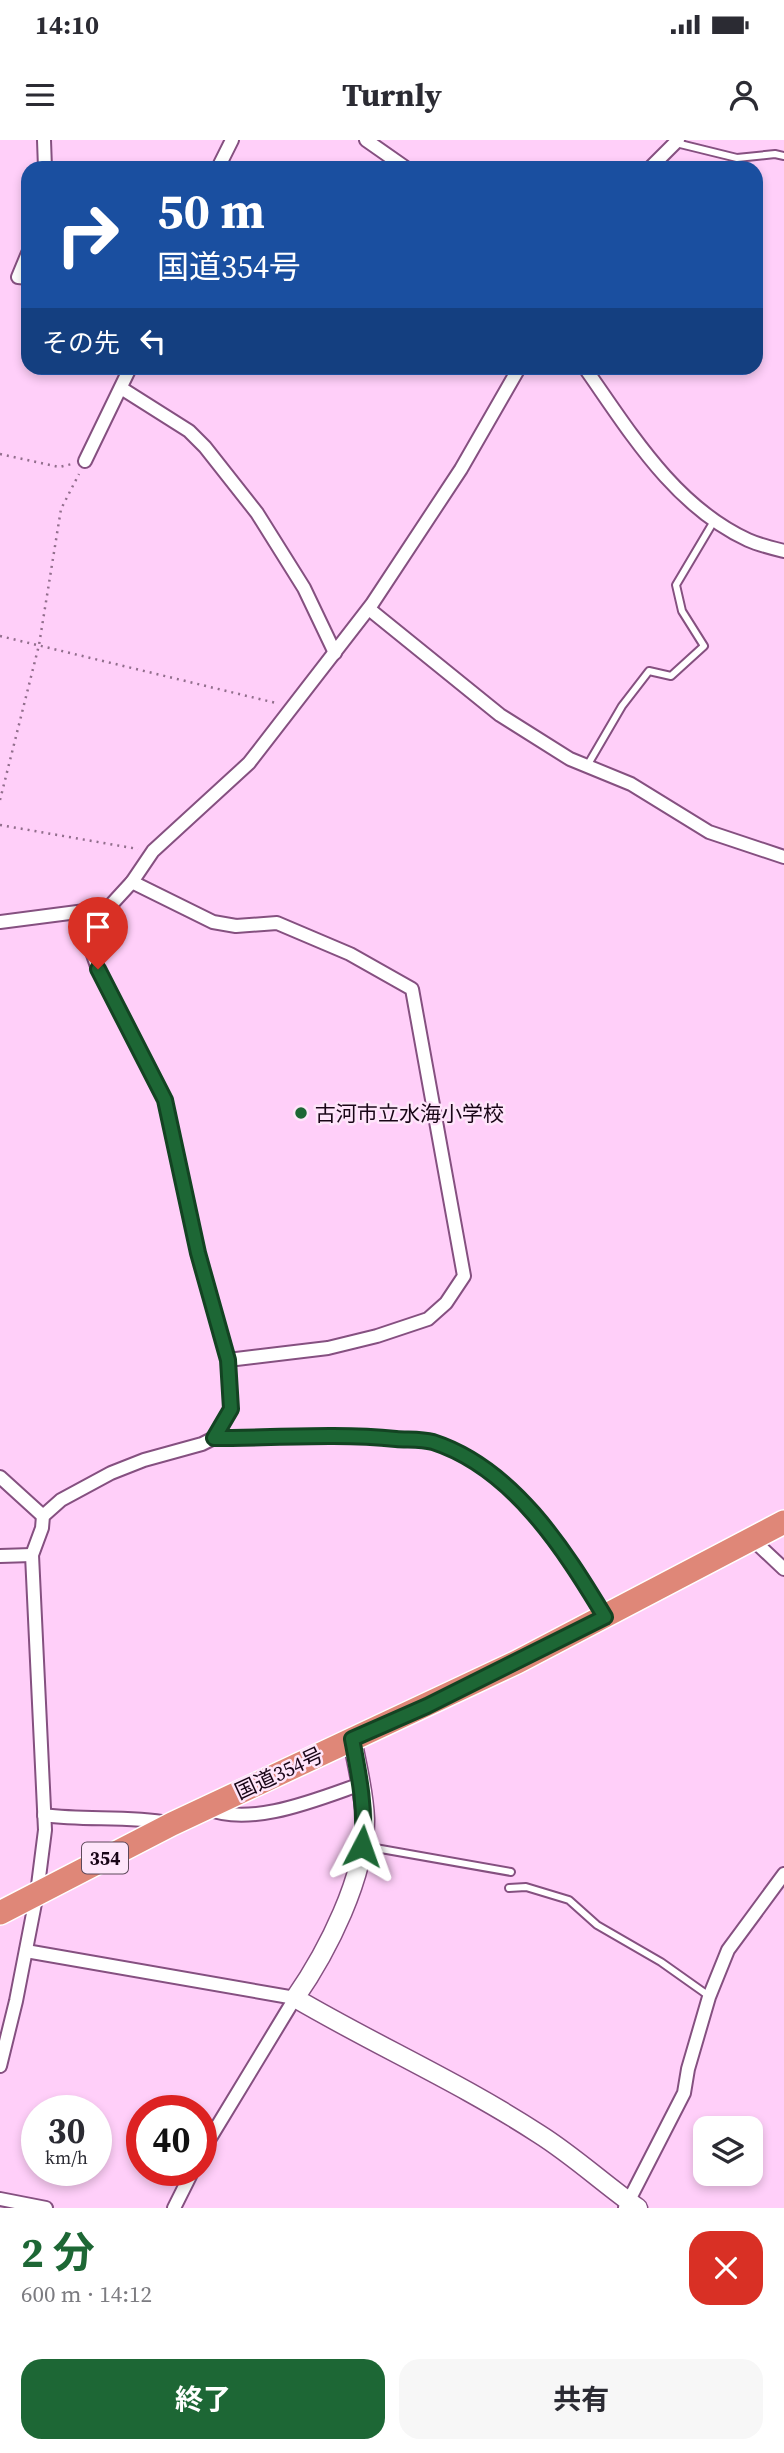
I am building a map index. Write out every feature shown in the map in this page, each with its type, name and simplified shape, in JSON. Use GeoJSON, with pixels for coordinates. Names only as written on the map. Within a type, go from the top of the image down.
{"type":"FeatureCollection","features":[{"type":"Feature","properties":{"kind":"highway","name":"国道354号"},"geometry":{"type":"LineString","coordinates":[[5,1908],[206,1808],[427,1706],[605,1617],[784,1522]]}},
{"type":"Feature","properties":{"kind":"street"},"geometry":{"type":"LineString","coordinates":[[44,140],[45,161]]}},
{"type":"Feature","properties":{"kind":"street"},"geometry":{"type":"LineString","coordinates":[[222,161],[232,140]]}},
{"type":"Feature","properties":{"kind":"street"},"geometry":{"type":"LineString","coordinates":[[366,140],[395,161]]}},
{"type":"Feature","properties":{"kind":"street"},"geometry":{"type":"LineString","coordinates":[[657,161],[676,141]]}},
{"type":"Feature","properties":{"kind":"street"},"geometry":{"type":"LineString","coordinates":[[85,461],[127,375]]}},
{"type":"Feature","properties":{"kind":"street"},"geometry":{"type":"LineString","coordinates":[[214,1438],[231,1409],[228,1360],[198,1253],[165,1100],[98,969],[90,946],[99,918],[132,882],[153,850],[249,763],[369,609],[461,469],[515,375]]}},
{"type":"Feature","properties":{"kind":"street"},"geometry":{"type":"LineString","coordinates":[[590,375],[640,445],[687,500],[714,521],[749,541],[784,551]]}},
{"type":"Feature","properties":{"kind":"street"},"geometry":{"type":"LineString","coordinates":[[121,388],[189,431],[205,447],[257,513],[304,588],[335,653]]}},
{"type":"Feature","properties":{"kind":"street"},"geometry":{"type":"LineString","coordinates":[[369,609],[500,715],[570,759],[631,784],[709,832],[784,857]]}},
{"type":"Feature","properties":{"kind":"street"},"geometry":{"type":"LineString","coordinates":[[132,882],[213,922],[236,926],[277,923],[350,954],[412,989],[464,1276],[446,1303],[428,1319],[377,1336],[328,1348],[228,1360]]}},
{"type":"Feature","properties":{"kind":"street"},"geometry":{"type":"LineString","coordinates":[[0,922],[85,911],[99,918]]}},
{"type":"Feature","properties":{"kind":"street"},"geometry":{"type":"LineString","coordinates":[[0,2066],[26,1951],[45,1830],[32,1555],[42,1528],[43,1516],[61,1500],[111,1473],[214,1438],[370,1436],[431,1442],[472,1459],[543,1523],[577,1570],[605,1617]]}},
{"type":"Feature","properties":{"kind":"street"},"geometry":{"type":"LineString","coordinates":[[0,1477],[43,1516]]}},
{"type":"Feature","properties":{"kind":"street"},"geometry":{"type":"LineString","coordinates":[[752,1539],[784,1569]]}},
{"type":"Feature","properties":{"kind":"street"},"geometry":{"type":"LineString","coordinates":[[0,1556],[32,1555]]}},
{"type":"Feature","properties":{"kind":"street"},"geometry":{"type":"LineString","coordinates":[[217,2127],[327,1948],[355,1876],[365,1820],[352,1739]]}},
{"type":"Feature","properties":{"kind":"street"},"geometry":{"type":"LineString","coordinates":[[206,1808],[218,1813],[241,1816],[285,1808],[361,1784]]}},
{"type":"Feature","properties":{"kind":"street"},"geometry":{"type":"LineString","coordinates":[[44,1815],[152,1820],[173,1824]]}},
{"type":"Feature","properties":{"kind":"street"},"geometry":{"type":"LineString","coordinates":[[26,1951],[295,1998],[538,2133],[631,2206],[684,2093],[688,2069],[709,1997],[728,1950],[784,1874]]}},
{"type":"Feature","properties":{"kind":"street"},"geometry":{"type":"LineString","coordinates":[[174,2208],[185,2186]]}},
{"type":"Feature","properties":{"kind":"street"},"geometry":{"type":"LineString","coordinates":[[0,2199],[46,2208]]}},
{"type":"Feature","properties":{"kind":"lane"},"geometry":{"type":"LineString","coordinates":[[676,141],[737,158],[775,154],[784,156]]}},
{"type":"Feature","properties":{"kind":"lane"},"geometry":{"type":"LineString","coordinates":[[587,766],[622,706],[649,671],[671,676],[704,646],[682,611],[676,585],[714,521]]}},
{"type":"Feature","properties":{"kind":"lane"},"geometry":{"type":"LineString","coordinates":[[362,1846],[511,1872]]}},
{"type":"Feature","properties":{"kind":"lane"},"geometry":{"type":"LineString","coordinates":[[509,1888],[526,1887],[569,1900],[597,1925],[661,1962],[709,1997]]}},
{"type":"Feature","properties":{"kind":"path"},"geometry":{"type":"LineString","coordinates":[[0,454],[59,467],[85,461]]}},
{"type":"Feature","properties":{"kind":"path"},"geometry":{"type":"LineString","coordinates":[[0,800],[38,645],[61,509],[85,461]]}},
{"type":"Feature","properties":{"kind":"path"},"geometry":{"type":"LineString","coordinates":[[0,636],[293,708]]}},
{"type":"Feature","properties":{"kind":"path"},"geometry":{"type":"LineString","coordinates":[[0,825],[153,850]]}},
{"type":"Feature","properties":{"kind":"place","name":"古河市立水海小学校"},"geometry":{"type":"Point","coordinates":[301,1113]}},
{"type":"Feature","properties":{"kind":"route"},"geometry":{"type":"LineString","coordinates":[[98,969],[165,1100],[198,1253],[228,1360],[231,1409],[214,1438],[370,1436],[431,1442],[472,1459],[543,1523],[577,1570],[605,1617],[427,1706],[352,1739],[365,1820],[362,1846]]}}]}
